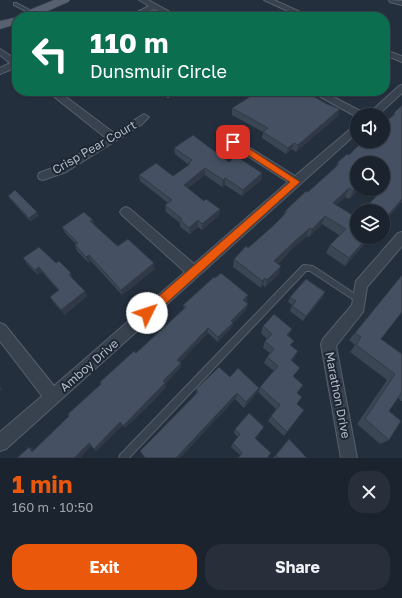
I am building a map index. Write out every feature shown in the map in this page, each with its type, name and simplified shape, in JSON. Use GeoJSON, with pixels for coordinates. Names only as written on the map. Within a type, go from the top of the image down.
{"type":"FeatureCollection","features":[{"type":"Feature","properties":{"kind":"main road"},"geometry":{"type":"LineString","coordinates":[[36,12],[64,0]]}},
{"type":"Feature","properties":{"kind":"main road"},"geometry":{"type":"LineString","coordinates":[[0,25],[12,21]]}},
{"type":"Feature","properties":{"kind":"main road"},"geometry":{"type":"LineString","coordinates":[[0,30],[12,23]]}},
{"type":"Feature","properties":{"kind":"street"},"geometry":{"type":"LineString","coordinates":[[143,0],[166,12]]}},
{"type":"Feature","properties":{"kind":"street"},"geometry":{"type":"LineString","coordinates":[[268,0],[295,12]]}},
{"type":"Feature","properties":{"kind":"street"},"geometry":{"type":"LineString","coordinates":[[393,0],[402,3]]}},
{"type":"Feature","properties":{"kind":"street"},"geometry":{"type":"LineString","coordinates":[[142,12],[155,6]]}},
{"type":"Feature","properties":{"kind":"street"},"geometry":{"type":"LineString","coordinates":[[0,52],[12,61]]}},
{"type":"Feature","properties":{"kind":"street"},"geometry":{"type":"LineString","coordinates":[[390,54],[402,59]]}},
{"type":"Feature","properties":{"kind":"street"},"geometry":{"type":"LineString","coordinates":[[0,71],[12,66]]}},
{"type":"Feature","properties":{"kind":"street"},"geometry":{"type":"LineString","coordinates":[[380,108],[402,88]]}},
{"type":"Feature","properties":{"kind":"street"},"geometry":{"type":"LineString","coordinates":[[59,96],[112,137]]}},
{"type":"Feature","properties":{"kind":"street"},"geometry":{"type":"LineString","coordinates":[[325,96],[350,109]]}},
{"type":"Feature","properties":{"kind":"street","name":"Crisp Pear Court"},"geometry":{"type":"LineString","coordinates":[[43,176],[62,169],[112,137],[138,123],[144,117]]}},
{"type":"Feature","properties":{"kind":"street","name":"Amboy Drive"},"geometry":{"type":"LineString","coordinates":[[0,443],[350,134]]}},
{"type":"Feature","properties":{"kind":"street"},"geometry":{"type":"LineString","coordinates":[[233,142],[296,182]]}},
{"type":"Feature","properties":{"kind":"street"},"geometry":{"type":"LineString","coordinates":[[126,212],[194,272]]}},
{"type":"Feature","properties":{"kind":"street","name":"Marathon Drive"},"geometry":{"type":"LineString","coordinates":[[349,458],[328,344],[358,308],[361,285],[402,237]]}},
{"type":"Feature","properties":{"kind":"street"},"geometry":{"type":"LineString","coordinates":[[0,330],[53,397]]}},
{"type":"Feature","properties":{"kind":"lane"},"geometry":{"type":"LineString","coordinates":[[15,4],[19,12]]}},
{"type":"Feature","properties":{"kind":"lane"},"geometry":{"type":"LineString","coordinates":[[123,458],[304,268],[311,268],[359,300]]}},
{"type":"Feature","properties":{"kind":"building"},"geometry":{"type":"Polygon","coordinates":[[[251,96],[313,96],[340,109],[298,145],[294,143],[288,148],[263,132],[268,128],[232,108],[251,96]]]}},
{"type":"Feature","properties":{"kind":"building"},"geometry":{"type":"Polygon","coordinates":[[[402,105],[402,199],[390,213],[390,204],[369,204],[376,196],[390,196],[390,156],[350,156],[350,189],[349,188],[333,203],[350,213],[350,244],[362,244],[349,258],[330,245],[346,229],[325,216],[274,261],[281,266],[267,280],[265,278],[262,281],[234,259],[246,246],[248,248],[273,226],[287,212],[285,211],[306,191],[308,192],[339,164],[337,163],[347,154],[349,155],[356,148],[390,148],[390,118],[395,114],[394,113],[402,105]]]}},
{"type":"Feature","properties":{"kind":"building"},"geometry":{"type":"Polygon","coordinates":[[[193,135],[229,162],[236,156],[262,173],[243,190],[225,178],[223,180],[205,168],[184,185],[204,201],[206,199],[220,209],[202,224],[198,220],[189,228],[180,220],[182,219],[165,205],[172,200],[139,175],[156,163],[173,176],[190,164],[189,162],[192,160],[174,148],[193,135]]]}},
{"type":"Feature","properties":{"kind":"building"},"geometry":{"type":"Polygon","coordinates":[[[15,190],[37,212],[29,218],[8,196],[15,190]]]}},
{"type":"Feature","properties":{"kind":"building"},"geometry":{"type":"Polygon","coordinates":[[[84,212],[93,220],[90,221],[118,246],[128,239],[154,263],[121,290],[89,255],[86,257],[75,245],[78,243],[62,227],[84,212]]]}},
{"type":"Feature","properties":{"kind":"building"},"geometry":{"type":"Polygon","coordinates":[[[39,247],[56,263],[59,261],[71,273],[69,275],[85,291],[61,310],[50,297],[59,290],[39,267],[35,270],[23,258],[39,247]]]}},
{"type":"Feature","properties":{"kind":"building"},"geometry":{"type":"Polygon","coordinates":[[[221,273],[248,295],[243,300],[248,304],[231,321],[233,323],[218,337],[208,328],[177,360],[181,363],[163,381],[165,383],[123,426],[120,422],[94,449],[89,443],[74,458],[17,458],[29,447],[32,452],[69,416],[68,414],[101,384],[100,382],[134,351],[136,353],[186,307],[183,305],[214,277],[215,278],[221,273]]]}},
{"type":"Feature","properties":{"kind":"building"},"geometry":{"type":"Polygon","coordinates":[[[402,275],[402,312],[381,339],[402,354],[402,392],[389,411],[401,421],[389,440],[365,419],[395,374],[356,345],[361,337],[355,333],[402,275]]]}},
{"type":"Feature","properties":{"kind":"building"},"geometry":{"type":"Polygon","coordinates":[[[306,279],[325,292],[306,316],[292,306],[296,301],[290,297],[306,279]]]}},
{"type":"Feature","properties":{"kind":"building"},"geometry":{"type":"Polygon","coordinates":[[[274,314],[292,329],[287,335],[294,341],[290,345],[298,351],[291,360],[300,368],[293,376],[303,385],[297,393],[302,397],[297,404],[304,410],[287,432],[271,416],[280,405],[260,387],[278,366],[267,357],[274,349],[265,341],[272,334],[263,326],[274,314]]]}},
{"type":"Feature","properties":{"kind":"building"},"geometry":{"type":"Polygon","coordinates":[[[219,367],[230,377],[238,368],[259,388],[246,402],[237,393],[176,458],[145,458],[140,451],[198,392],[196,389],[219,367]]]}},
{"type":"Feature","properties":{"kind":"building"},"geometry":{"type":"Polygon","coordinates":[[[249,413],[264,427],[255,438],[271,453],[267,458],[238,458],[242,453],[233,443],[240,434],[235,429],[249,413]]]}},
{"type":"Feature","properties":{"kind":"building"},"geometry":{"type":"Polygon","coordinates":[[[289,439],[307,458],[278,458],[276,455],[289,439]]]}},
{"type":"Feature","properties":{"kind":"route"},"geometry":{"type":"LineString","coordinates":[[147,313],[296,182],[233,142]]}}]}
